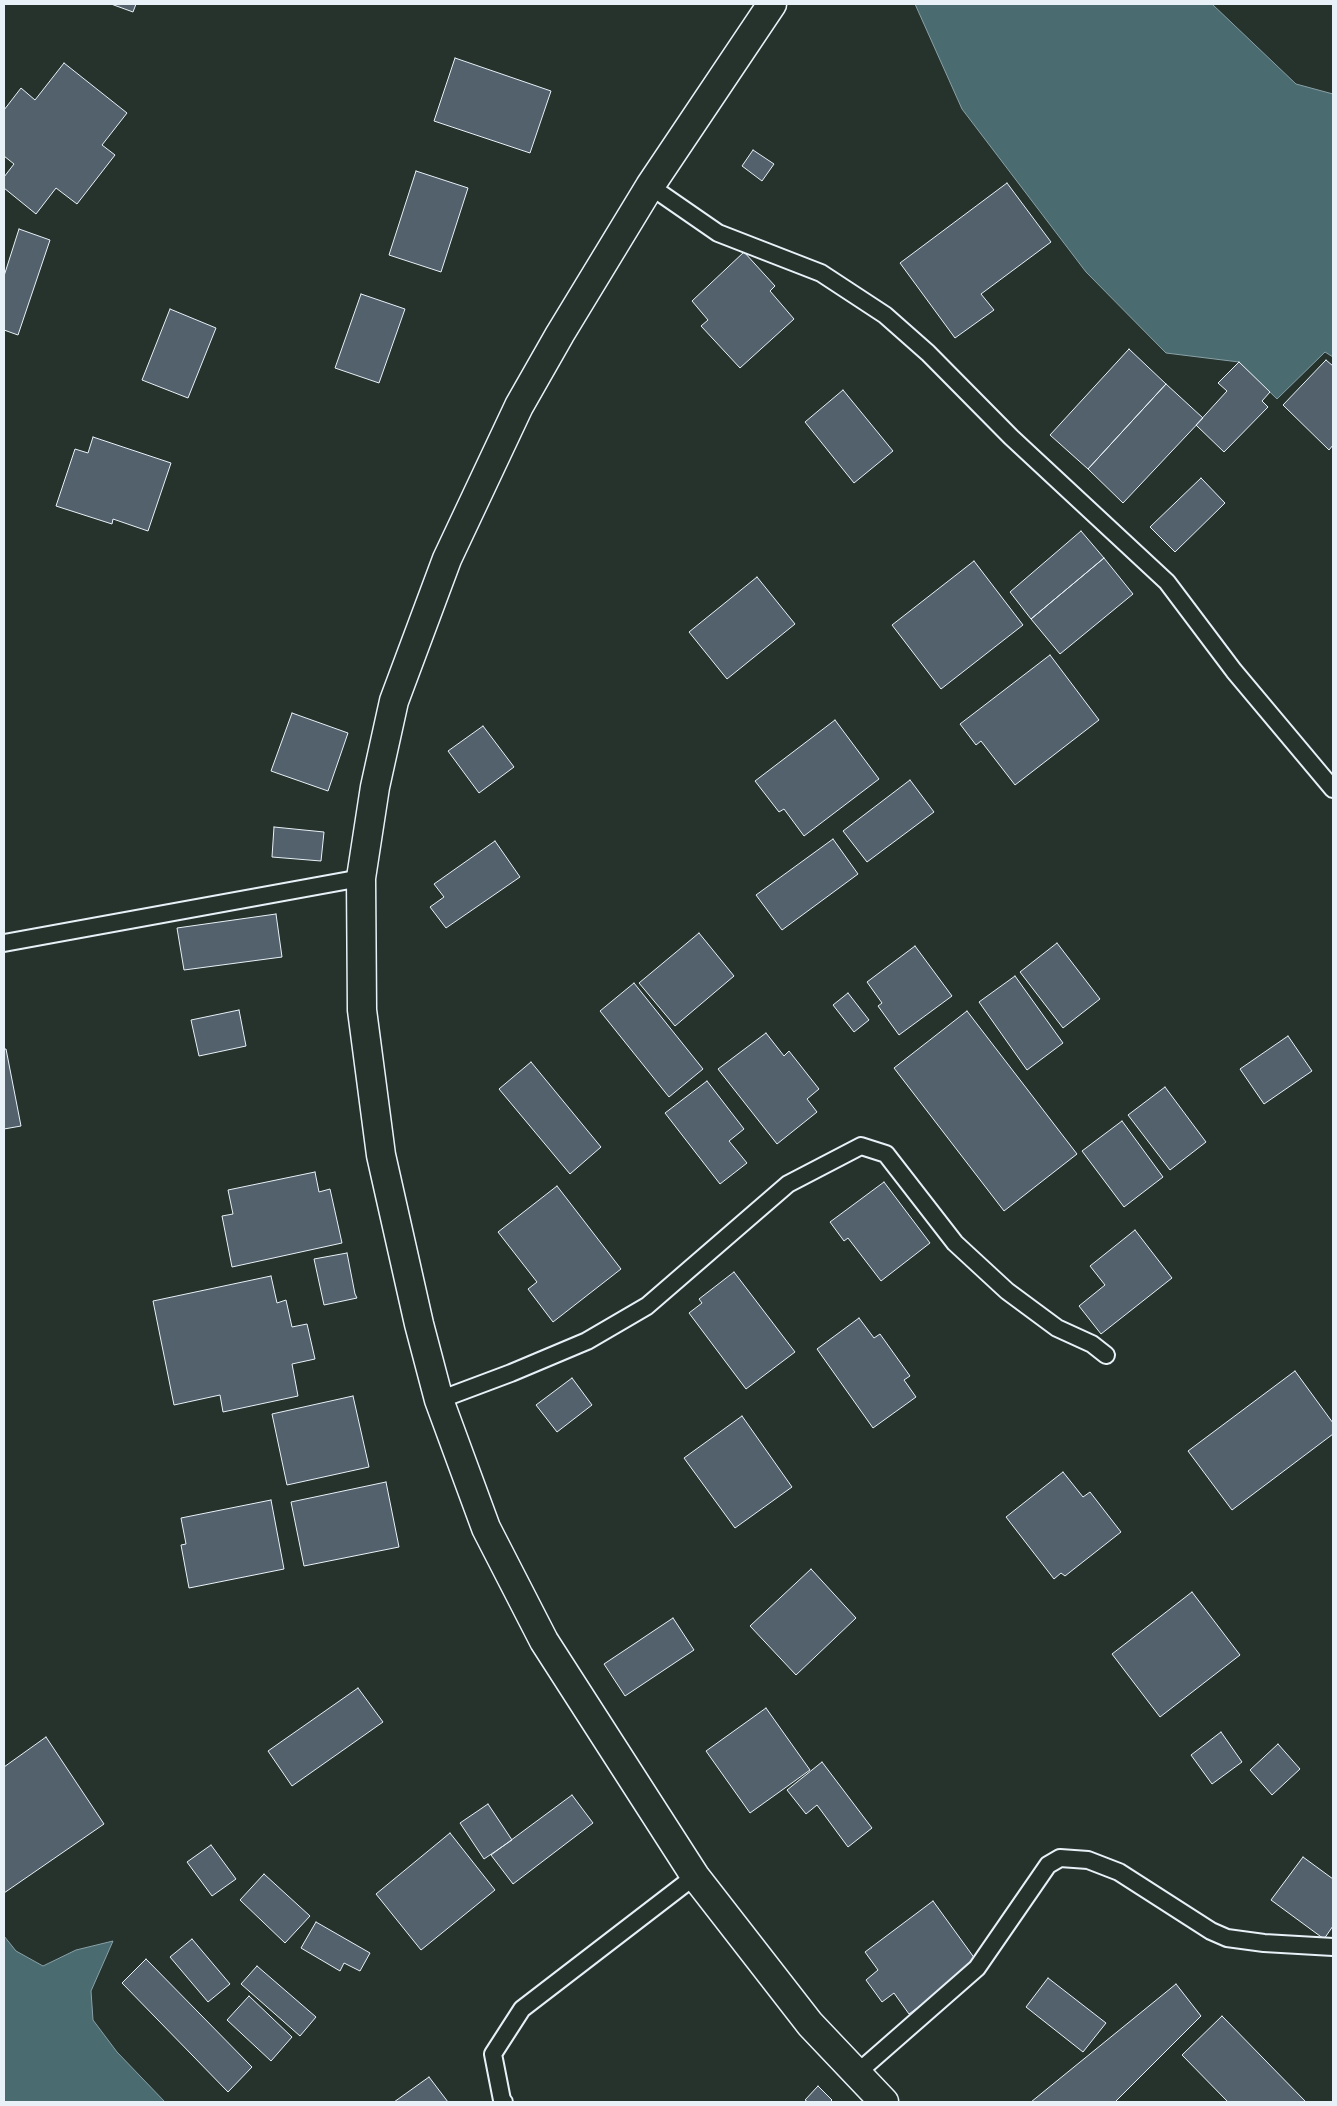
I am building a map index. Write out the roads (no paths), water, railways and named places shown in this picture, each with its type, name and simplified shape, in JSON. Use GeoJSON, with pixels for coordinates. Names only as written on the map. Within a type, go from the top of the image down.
{"type":"FeatureCollection","features":[{"type":"Feature","properties":{"kind":"street"},"geometry":{"type":"LineString","coordinates":[[772,4],[650,186],[519,406],[447,559],[394,701],[374,787],[362,878],[362,1010],[381,1155],[438,1400],[486,1528],[544,1641],[695,1876],[810,2024],[884,2102]]}},
{"type":"Feature","properties":{"kind":"lane"},"geometry":{"type":"LineString","coordinates":[[650,186],[718,233],[821,273],[885,315],[928,354],[1011,437],[1167,582],[1234,671],[1333,789]]}},
{"type":"Feature","properties":{"kind":"lane"},"geometry":{"type":"LineString","coordinates":[[4,943],[362,878]]}},
{"type":"Feature","properties":{"kind":"lane"},"geometry":{"type":"LineString","coordinates":[[438,1400],[511,1373],[587,1341],[647,1306],[788,1184],[861,1146],[886,1154],[954,1244],[1007,1292],[1057,1328],[1092,1344],[1106,1355]]}},
{"type":"Feature","properties":{"kind":"lane"},"geometry":{"type":"LineString","coordinates":[[856,2074],[977,1968],[1048,1865],[1060,1858],[1088,1860],[1119,1872],[1211,1931],[1227,1938],[1264,1943],[1333,1947]]}},
{"type":"Feature","properties":{"kind":"lane"},"geometry":{"type":"LineString","coordinates":[[504,2102],[502,2100],[493,2054],[522,2009],[695,1876]]}},
{"type":"Feature","properties":{"kind":"water"},"geometry":{"type":"Polygon","coordinates":[[[915,4],[1212,4],[1296,84],[1333,94],[1333,357],[1325,352],[1277,399],[1239,362],[1166,353],[1086,272],[962,109],[915,4]]]}},
{"type":"Feature","properties":{"kind":"water"},"geometry":{"type":"Polygon","coordinates":[[[4,1936],[16,1951],[43,1966],[76,1950],[113,1941],[91,1991],[93,2020],[117,2052],[165,2102],[4,2102],[4,1936]]]}}]}
